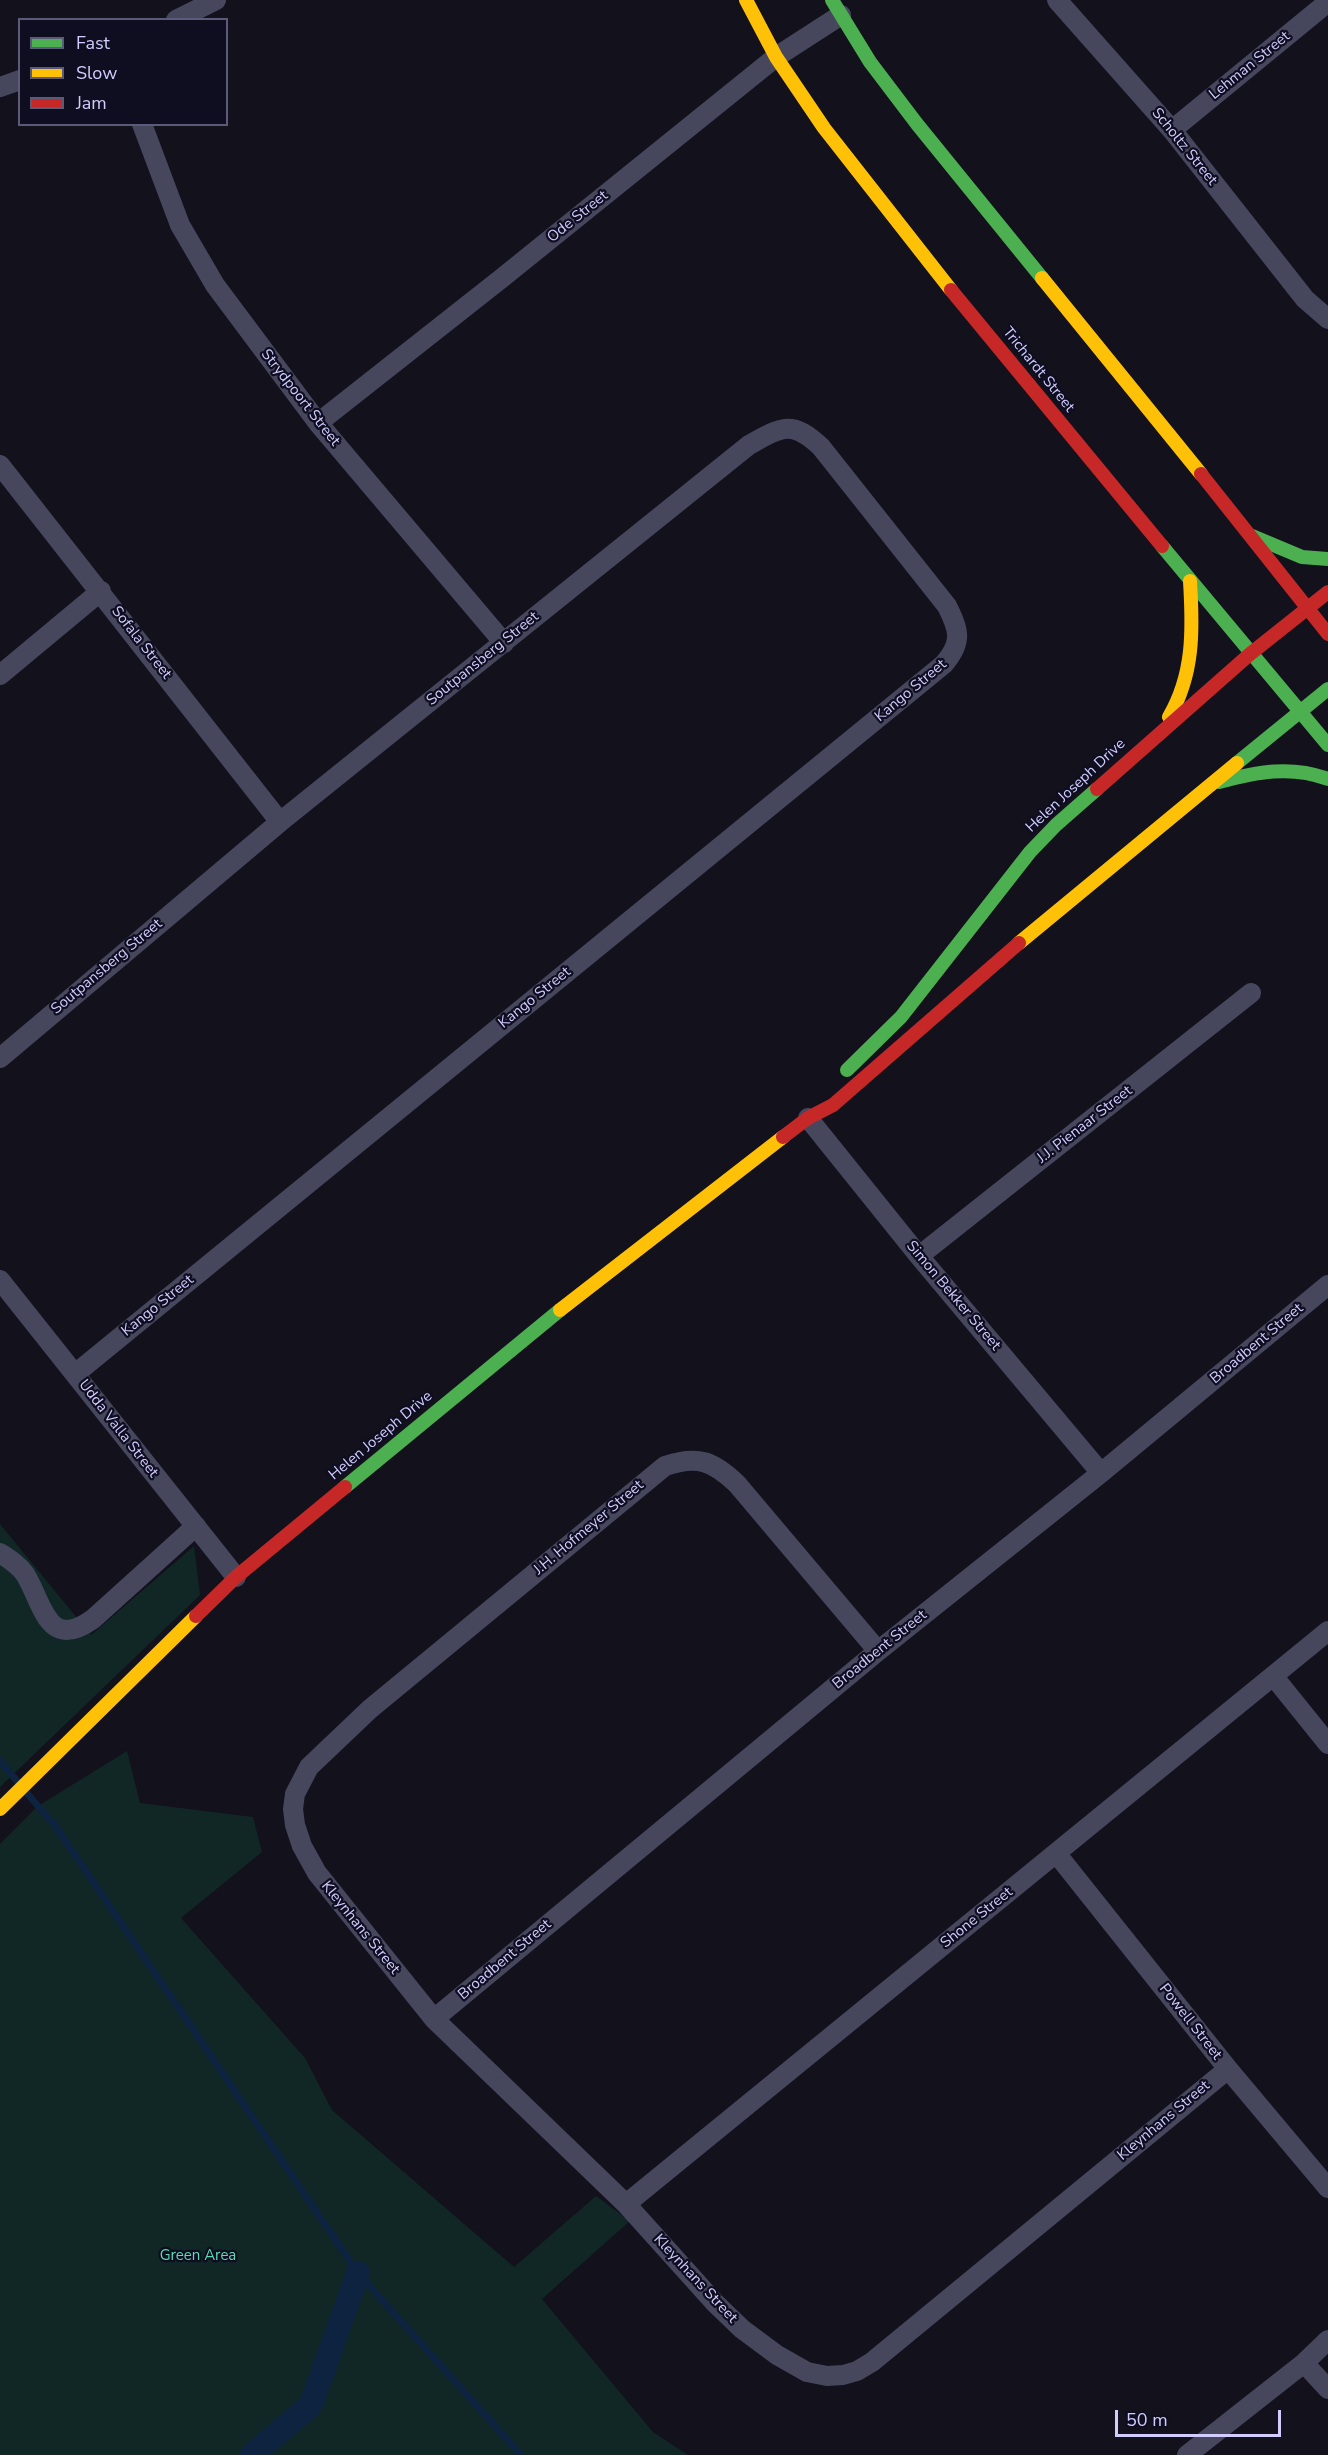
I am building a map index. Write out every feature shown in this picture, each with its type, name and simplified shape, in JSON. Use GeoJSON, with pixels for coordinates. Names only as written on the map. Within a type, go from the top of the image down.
{"type":"FeatureCollection","features":[{"type":"Feature","properties":{"kind":"street"},"geometry":{"type":"LineString","coordinates":[[180,18],[216,0]]}},
{"type":"Feature","properties":{"kind":"street","name":"Trichardt Street"},"geometry":{"type":"LineString","coordinates":[[746,0],[776,57],[824,128],[921,253],[1250,654],[1328,745]]}},
{"type":"Feature","properties":{"kind":"street","name":"Scholtz Street"},"geometry":{"type":"LineString","coordinates":[[1057,0],[1172,130],[1305,299],[1328,320]]}},
{"type":"Feature","properties":{"kind":"street","name":"Lehman Street"},"geometry":{"type":"LineString","coordinates":[[1172,130],[1328,2]]}},
{"type":"Feature","properties":{"kind":"street"},"geometry":{"type":"LineString","coordinates":[[837,8],[870,62],[917,124],[1187,456],[1328,634]]}},
{"type":"Feature","properties":{"kind":"street","name":"Ode Street"},"geometry":{"type":"LineString","coordinates":[[318,423],[493,286],[837,8]]}},
{"type":"Feature","properties":{"kind":"street"},"geometry":{"type":"LineString","coordinates":[[0,87],[18,81]]}},
{"type":"Feature","properties":{"kind":"street","name":"Strydpoort Street"},"geometry":{"type":"LineString","coordinates":[[143,126],[180,225],[215,285],[318,423],[504,644]]}},
{"type":"Feature","properties":{"kind":"street","name":"Soutpansberg Street"},"geometry":{"type":"LineString","coordinates":[[0,1058],[280,822],[504,644],[748,445],[771,433],[794,428],[807,433],[821,447],[947,606]]}},
{"type":"Feature","properties":{"kind":"street","name":"Sofala Street"},"geometry":{"type":"LineString","coordinates":[[0,465],[280,822]]}},
{"type":"Feature","properties":{"kind":"street"},"geometry":{"type":"LineString","coordinates":[[1247,534],[1302,557],[1328,559]]}},
{"type":"Feature","properties":{"kind":"street"},"geometry":{"type":"LineString","coordinates":[[1157,734],[1178,704],[1190,668],[1192,647],[1190,581]]}},
{"type":"Feature","properties":{"kind":"street"},"geometry":{"type":"LineString","coordinates":[[0,675],[101,591]]}},
{"type":"Feature","properties":{"kind":"street","name":"Helen Joseph Drive"},"geometry":{"type":"LineString","coordinates":[[835,1082],[901,1017],[1030,852],[1056,825],[1250,654],[1328,592]]}},
{"type":"Feature","properties":{"kind":"street","name":"Kango Street"},"geometry":{"type":"LineString","coordinates":[[75,1374],[944,664],[954,652],[958,638],[955,621],[947,606]]}},
{"type":"Feature","properties":{"kind":"street","name":"Helen Joseph Drive"},"geometry":{"type":"LineString","coordinates":[[0,1809],[236,1577],[587,1287],[808,1118],[833,1105],[1050,915],[1328,689]]}},
{"type":"Feature","properties":{"kind":"street"},"geometry":{"type":"LineString","coordinates":[[1206,786],[1264,770],[1303,771],[1328,779]]}},
{"type":"Feature","properties":{"kind":"street","name":"J.J. Pienaar Street"},"geometry":{"type":"LineString","coordinates":[[919,1256],[1251,993]]}},
{"type":"Feature","properties":{"kind":"street","name":"Helen Joseph Drive"},"geometry":{"type":"LineString","coordinates":[[808,1118],[818,1099]]}},
{"type":"Feature","properties":{"kind":"street","name":"Simon Bekker Street"},"geometry":{"type":"LineString","coordinates":[[808,1118],[919,1256],[1101,1473]]}},
{"type":"Feature","properties":{"kind":"street","name":"Udda Valla Street"},"geometry":{"type":"LineString","coordinates":[[0,1280],[236,1577]]}},
{"type":"Feature","properties":{"kind":"street","name":"Broadbent Street"},"geometry":{"type":"LineString","coordinates":[[434,2019],[878,1651],[1101,1473],[1328,1285]]}},
{"type":"Feature","properties":{"kind":"street","name":"J.H. Hofmeyer Street"},"geometry":{"type":"LineString","coordinates":[[295,1794],[309,1767],[370,1709],[651,1477],[665,1466],[682,1461],[701,1461],[720,1468],[737,1484],[878,1651]]}},
{"type":"Feature","properties":{"kind":"street"},"geometry":{"type":"LineString","coordinates":[[0,1553],[24,1574],[40,1609],[55,1626],[64,1630],[74,1630],[93,1619],[196,1527]]}},
{"type":"Feature","properties":{"kind":"street","name":"Shone Street"},"geometry":{"type":"LineString","coordinates":[[626,2204],[1328,1631]]}},
{"type":"Feature","properties":{"kind":"street"},"geometry":{"type":"LineString","coordinates":[[1274,1677],[1328,1744]]}},
{"type":"Feature","properties":{"kind":"street","name":"Kleynhans Street"},"geometry":{"type":"LineString","coordinates":[[295,1794],[293,1809],[295,1825],[302,1846],[316,1873],[434,2019],[626,2204],[715,2303],[742,2329],[777,2355],[807,2372],[826,2376],[843,2375],[872,2362],[1228,2069]]}},
{"type":"Feature","properties":{"kind":"street","name":"Powell Street"},"geometry":{"type":"LineString","coordinates":[[1056,1853],[1228,2069],[1328,2188]]}},
{"type":"Feature","properties":{"kind":"street"},"geometry":{"type":"LineString","coordinates":[[1186,2455],[1304,2362],[1328,2340]]}},
{"type":"Feature","properties":{"kind":"street"},"geometry":{"type":"LineString","coordinates":[[1304,2362],[1328,2389]]}},
{"type":"Feature","properties":{"kind":"green space"},"geometry":{"type":"Polygon","coordinates":[[[0,1524],[91,1635],[194,1546],[200,1595],[0,1787],[0,1524]]]}},
{"type":"Feature","properties":{"kind":"green space","name":"Green Area"},"geometry":{"type":"Polygon","coordinates":[[[127,1751],[140,1803],[253,1817],[262,1852],[181,1918],[305,2058],[332,2110],[514,2267],[596,2196],[630,2221],[542,2299],[653,2432],[688,2455],[0,2455],[0,1844],[38,1806],[127,1751]]]}},
{"type":"Feature","properties":{"kind":"waterway"},"geometry":{"type":"LineString","coordinates":[[0,1761],[17,1781]]}},
{"type":"Feature","properties":{"kind":"waterway"},"geometry":{"type":"LineString","coordinates":[[26,1792],[56,1827],[358,2273],[521,2455]]}},
{"type":"Feature","properties":{"kind":"waterway"},"geometry":{"type":"LineString","coordinates":[[252,2455],[311,2405],[358,2273]]}},
{"type":"Feature","properties":{"kind":"traffic: fast"},"geometry":{"type":"LineString","coordinates":[[832,0],[870,62],[917,124],[1042,278]]}},
{"type":"Feature","properties":{"kind":"traffic: fast"},"geometry":{"type":"LineString","coordinates":[[1252,536],[1302,557],[1328,559]]}},
{"type":"Feature","properties":{"kind":"traffic: fast"},"geometry":{"type":"LineString","coordinates":[[1162,546],[1328,745]]}},
{"type":"Feature","properties":{"kind":"traffic: fast"},"geometry":{"type":"LineString","coordinates":[[1237,763],[1328,689]]}},
{"type":"Feature","properties":{"kind":"traffic: fast"},"geometry":{"type":"LineString","coordinates":[[1219,782],[1246,775],[1287,771],[1328,779]]}},
{"type":"Feature","properties":{"kind":"traffic: fast"},"geometry":{"type":"LineString","coordinates":[[847,1070],[901,1017],[1030,852],[1056,825],[1097,789]]}},
{"type":"Feature","properties":{"kind":"traffic: fast"},"geometry":{"type":"LineString","coordinates":[[345,1487],[560,1310]]}},
{"type":"Feature","properties":{"kind":"traffic: slow"},"geometry":{"type":"LineString","coordinates":[[746,0],[776,57],[824,128],[951,290]]}},
{"type":"Feature","properties":{"kind":"traffic: slow"},"geometry":{"type":"LineString","coordinates":[[1042,278],[1201,474]]}},
{"type":"Feature","properties":{"kind":"traffic: slow"},"geometry":{"type":"LineString","coordinates":[[1169,717],[1183,684],[1190,651],[1192,617],[1190,581]]}},
{"type":"Feature","properties":{"kind":"traffic: slow"},"geometry":{"type":"LineString","coordinates":[[1019,943],[1237,763]]}},
{"type":"Feature","properties":{"kind":"traffic: slow"},"geometry":{"type":"LineString","coordinates":[[560,1310],[783,1137]]}},
{"type":"Feature","properties":{"kind":"traffic: slow"},"geometry":{"type":"LineString","coordinates":[[0,1809],[196,1616]]}},
{"type":"Feature","properties":{"kind":"traffic: jam"},"geometry":{"type":"LineString","coordinates":[[951,290],[1162,546]]}},
{"type":"Feature","properties":{"kind":"traffic: jam"},"geometry":{"type":"LineString","coordinates":[[1201,474],[1328,634]]}},
{"type":"Feature","properties":{"kind":"traffic: jam"},"geometry":{"type":"LineString","coordinates":[[1097,789],[1250,654],[1328,592]]}},
{"type":"Feature","properties":{"kind":"traffic: jam"},"geometry":{"type":"LineString","coordinates":[[783,1137],[808,1118],[833,1105],[1019,943]]}},
{"type":"Feature","properties":{"kind":"traffic: jam"},"geometry":{"type":"LineString","coordinates":[[196,1616],[236,1577],[345,1487]]}}]}
